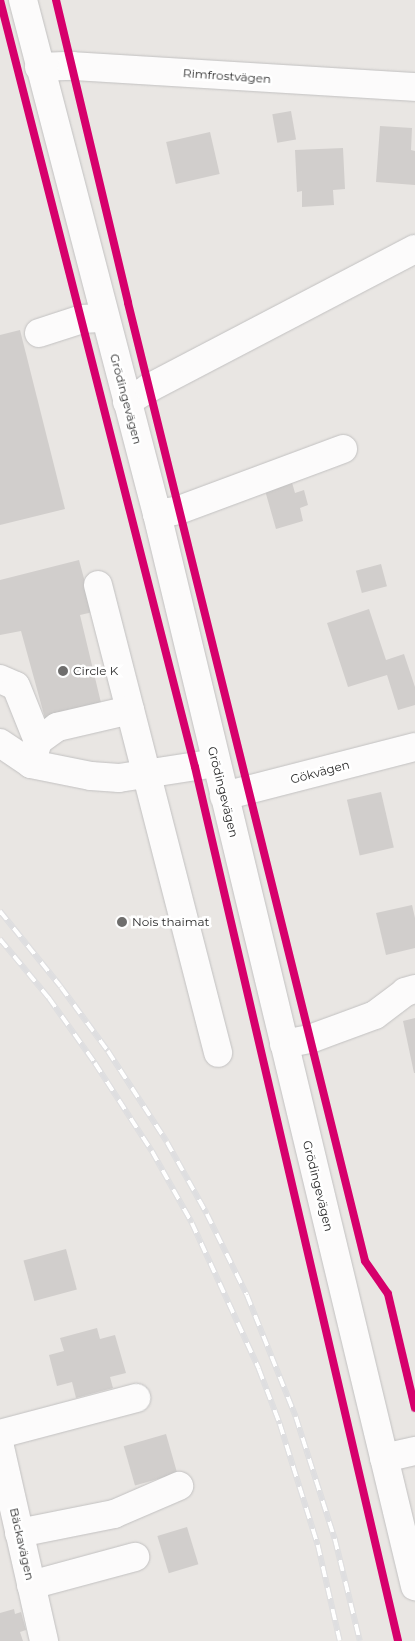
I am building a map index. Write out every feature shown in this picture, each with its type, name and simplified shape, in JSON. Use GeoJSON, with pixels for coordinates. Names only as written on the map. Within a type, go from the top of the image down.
{"type":"FeatureCollection","features":[{"type":"Feature","properties":{"kind":"street","name":"Grödingevägen"},"geometry":{"type":"LineString","coordinates":[[23,0],[104,318],[157,514],[415,1586]]}},
{"type":"Feature","properties":{"kind":"street","name":"Rimfrostvägen"},"geometry":{"type":"LineString","coordinates":[[40,67],[72,66],[415,87]]}},
{"type":"Feature","properties":{"kind":"street"},"geometry":{"type":"LineString","coordinates":[[127,402],[149,388],[415,249]]}},
{"type":"Feature","properties":{"kind":"street"},"geometry":{"type":"LineString","coordinates":[[39,333],[82,318],[104,318]]}},
{"type":"Feature","properties":{"kind":"street"},"geometry":{"type":"LineString","coordinates":[[157,514],[179,510],[343,449]]}},
{"type":"Feature","properties":{"kind":"street"},"geometry":{"type":"LineString","coordinates":[[98,585],[218,1053]]}},
{"type":"Feature","properties":{"kind":"street"},"geometry":{"type":"LineString","coordinates":[[0,679],[16,686],[35,753]]}},
{"type":"Feature","properties":{"kind":"street"},"geometry":{"type":"LineString","coordinates":[[35,753],[57,727],[130,710]]}},
{"type":"Feature","properties":{"kind":"street"},"geometry":{"type":"LineString","coordinates":[[0,743],[35,753],[91,776],[119,778],[216,763]]}},
{"type":"Feature","properties":{"kind":"street","name":"Gökvägen"},"geometry":{"type":"LineString","coordinates":[[224,796],[415,746]]}},
{"type":"Feature","properties":{"kind":"street"},"geometry":{"type":"LineString","coordinates":[[284,1044],[310,1039],[375,1015],[405,992],[415,989]]}},
{"type":"Feature","properties":{"kind":"street"},"geometry":{"type":"LineString","coordinates":[[0,1434],[136,1398]]}},
{"type":"Feature","properties":{"kind":"street","name":"Bäckavägen"},"geometry":{"type":"LineString","coordinates":[[0,1447],[44,1641]]}},
{"type":"Feature","properties":{"kind":"street"},"geometry":{"type":"LineString","coordinates":[[384,1458],[415,1451]]}},
{"type":"Feature","properties":{"kind":"street"},"geometry":{"type":"LineString","coordinates":[[19,1533],[114,1514],[179,1486]]}},
{"type":"Feature","properties":{"kind":"street"},"geometry":{"type":"LineString","coordinates":[[32,1585],[135,1557]]}},
{"type":"Feature","properties":{"kind":"building"},"geometry":{"type":"Polygon","coordinates":[[[291,111],[296,140],[277,143],[272,114],[291,111]]]}},
{"type":"Feature","properties":{"kind":"building"},"geometry":{"type":"Polygon","coordinates":[[[380,126],[412,128],[411,150],[415,151],[415,185],[376,182],[380,126]]]}},
{"type":"Feature","properties":{"kind":"building"},"geometry":{"type":"Polygon","coordinates":[[[210,132],[220,174],[176,184],[166,142],[210,132]]]}},
{"type":"Feature","properties":{"kind":"building"},"geometry":{"type":"Polygon","coordinates":[[[343,148],[345,189],[333,190],[334,205],[302,207],[302,191],[297,192],[295,150],[343,148]]]}},
{"type":"Feature","properties":{"kind":"building"},"geometry":{"type":"Polygon","coordinates":[[[20,330],[65,509],[0,525],[0,335],[20,330]]]}},
{"type":"Feature","properties":{"kind":"building"},"geometry":{"type":"Polygon","coordinates":[[[291,479],[295,493],[304,490],[308,505],[300,508],[303,521],[276,529],[264,487],[291,479]]]}},
{"type":"Feature","properties":{"kind":"building","name":"Circle K"},"geometry":{"type":"Polygon","coordinates":[[[79,560],[93,612],[80,615],[102,707],[46,722],[21,631],[0,635],[0,580],[79,560]]]}},
{"type":"Feature","properties":{"kind":"building"},"geometry":{"type":"Polygon","coordinates":[[[381,564],[387,586],[362,593],[356,571],[381,564]]]}},
{"type":"Feature","properties":{"kind":"building"},"geometry":{"type":"Polygon","coordinates":[[[369,609],[386,660],[404,654],[415,687],[415,705],[398,710],[387,675],[348,687],[327,623],[369,609]]]}},
{"type":"Feature","properties":{"kind":"building"},"geometry":{"type":"Polygon","coordinates":[[[381,792],[394,848],[360,855],[347,800],[381,792]]]}},
{"type":"Feature","properties":{"kind":"building"},"geometry":{"type":"Polygon","coordinates":[[[412,905],[415,918],[415,948],[386,955],[376,913],[412,905]]]}},
{"type":"Feature","properties":{"kind":"building"},"geometry":{"type":"Polygon","coordinates":[[[415,1018],[415,1073],[414,1073],[403,1021],[415,1018]]]}},
{"type":"Feature","properties":{"kind":"building"},"geometry":{"type":"Polygon","coordinates":[[[66,1249],[77,1290],[34,1301],[23,1260],[66,1249]]]}},
{"type":"Feature","properties":{"kind":"building"},"geometry":{"type":"Polygon","coordinates":[[[97,1328],[100,1339],[115,1335],[126,1373],[110,1377],[113,1388],[76,1398],[72,1382],[57,1386],[49,1355],[64,1351],[60,1338],[97,1328]]]}},
{"type":"Feature","properties":{"kind":"building"},"geometry":{"type":"Polygon","coordinates":[[[166,1434],[177,1473],[135,1486],[124,1446],[166,1434]]]}},
{"type":"Feature","properties":{"kind":"building"},"geometry":{"type":"Polygon","coordinates":[[[187,1527],[198,1564],[169,1573],[157,1536],[187,1527]]]}},
{"type":"Feature","properties":{"kind":"building"},"geometry":{"type":"Polygon","coordinates":[[[14,1609],[15,1614],[21,1612],[26,1630],[20,1632],[23,1641],[0,1641],[0,1613],[14,1609]]]}},
{"type":"Feature","properties":{"kind":"railway"},"geometry":{"type":"LineString","coordinates":[[0,911],[61,987],[108,1051],[167,1142],[207,1214],[247,1295],[296,1417],[335,1539],[360,1641]]}},
{"type":"Feature","properties":{"kind":"railway"},"geometry":{"type":"LineString","coordinates":[[0,939],[49,998],[95,1063],[152,1151],[192,1223],[259,1369],[280,1424],[318,1545],[340,1641]]}},
{"type":"Feature","properties":{"kind":"cycle path"},"geometry":{"type":"LineString","coordinates":[[0,0],[195,767],[398,1641]]}},
{"type":"Feature","properties":{"kind":"cycle path"},"geometry":{"type":"LineString","coordinates":[[56,0],[128,303],[365,1261],[388,1294],[415,1408]]}},
{"type":"Feature","properties":{"kind":"place","name":"Circle K"},"geometry":{"type":"Point","coordinates":[63,671]}},
{"type":"Feature","properties":{"kind":"place","name":"Nois thaimat"},"geometry":{"type":"Point","coordinates":[122,922]}}]}
